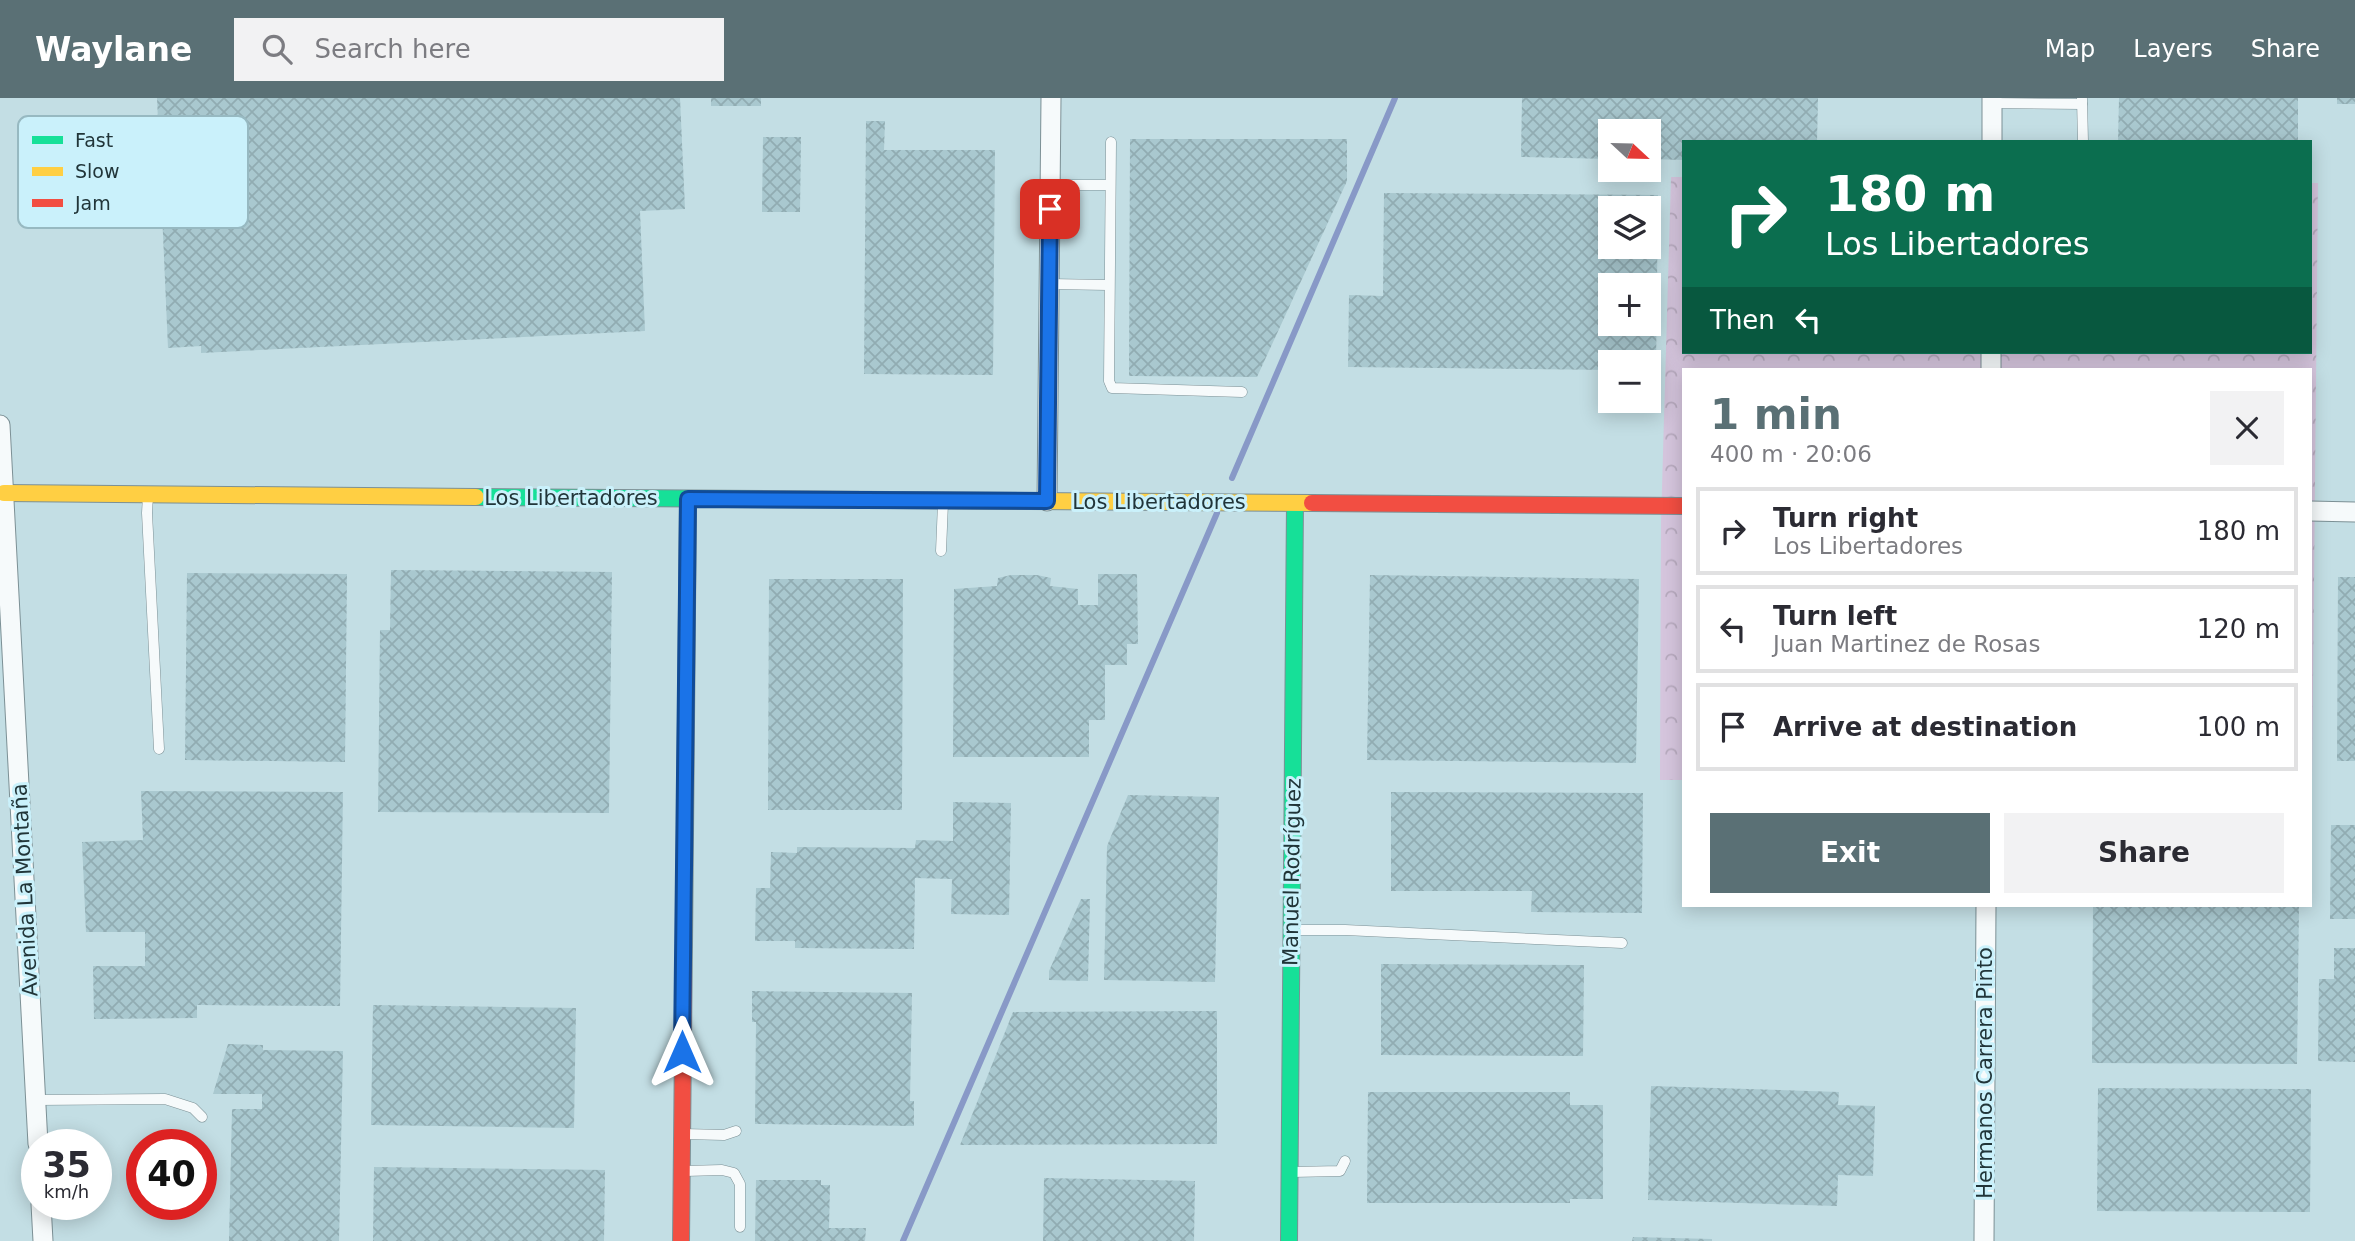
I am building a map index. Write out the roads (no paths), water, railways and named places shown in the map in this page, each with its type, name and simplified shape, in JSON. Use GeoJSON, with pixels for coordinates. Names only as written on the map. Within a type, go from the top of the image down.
{"type":"FeatureCollection","features":[{"type":"Feature","properties":{"kind":"street"},"geometry":{"type":"LineString","coordinates":[[1047,501],[1051,98]]}},
{"type":"Feature","properties":{"kind":"street"},"geometry":{"type":"LineString","coordinates":[[1992,101],[1992,140]]}},
{"type":"Feature","properties":{"kind":"street","name":"Avenida La Montaña"},"geometry":{"type":"LineString","coordinates":[[0,425],[7,668],[37,1129]]}},
{"type":"Feature","properties":{"kind":"street","name":"Los Libertadores"},"geometry":{"type":"LineString","coordinates":[[2,494],[1682,506]]}},
{"type":"Feature","properties":{"kind":"street"},"geometry":{"type":"LineString","coordinates":[[681,1241],[688,499]]}},
{"type":"Feature","properties":{"kind":"street","name":"Manuel Rodríguez"},"geometry":{"type":"LineString","coordinates":[[1289,1241],[1295,503]]}},
{"type":"Feature","properties":{"kind":"street"},"geometry":{"type":"LineString","coordinates":[[2312,511],[2355,512]]}},
{"type":"Feature","properties":{"kind":"street","name":"Hermanos Carrera Pinto"},"geometry":{"type":"LineString","coordinates":[[1984,1241],[1986,907]]}},
{"type":"Feature","properties":{"kind":"street"},"geometry":{"type":"LineString","coordinates":[[42,1220],[43,1241]]}},
{"type":"Feature","properties":{"kind":"lane"},"geometry":{"type":"LineString","coordinates":[[1992,101],[2082,101],[2083,140]]}},
{"type":"Feature","properties":{"kind":"lane"},"geometry":{"type":"LineString","coordinates":[[1111,142],[1108,285],[1109,381],[1112,388],[1242,391]]}},
{"type":"Feature","properties":{"kind":"lane"},"geometry":{"type":"LineString","coordinates":[[1051,185],[1111,185]]}},
{"type":"Feature","properties":{"kind":"lane"},"geometry":{"type":"LineString","coordinates":[[1050,284],[1108,285]]}},
{"type":"Feature","properties":{"kind":"lane"},"geometry":{"type":"LineString","coordinates":[[149,494],[159,749]]}},
{"type":"Feature","properties":{"kind":"lane"},"geometry":{"type":"LineString","coordinates":[[941,551],[943,501]]}},
{"type":"Feature","properties":{"kind":"lane"},"geometry":{"type":"LineString","coordinates":[[1292,930],[1622,943]]}},
{"type":"Feature","properties":{"kind":"lane"},"geometry":{"type":"LineString","coordinates":[[36,1100],[165,1099],[193,1108],[202,1117]]}},
{"type":"Feature","properties":{"kind":"lane"},"geometry":{"type":"LineString","coordinates":[[682,1134],[724,1135],[736,1131]]}},
{"type":"Feature","properties":{"kind":"lane"},"geometry":{"type":"LineString","coordinates":[[1289,1172],[1332,1173],[1340,1171],[1345,1161]]}},
{"type":"Feature","properties":{"kind":"lane"},"geometry":{"type":"LineString","coordinates":[[681,1171],[722,1170],[734,1173],[740,1184],[740,1227]]}},
{"type":"Feature","properties":{"kind":"waterway"},"geometry":{"type":"LineString","coordinates":[[1232,478],[1395,98]]}},
{"type":"Feature","properties":{"kind":"waterway"},"geometry":{"type":"LineString","coordinates":[[903,1241],[1217,513]]}}]}
